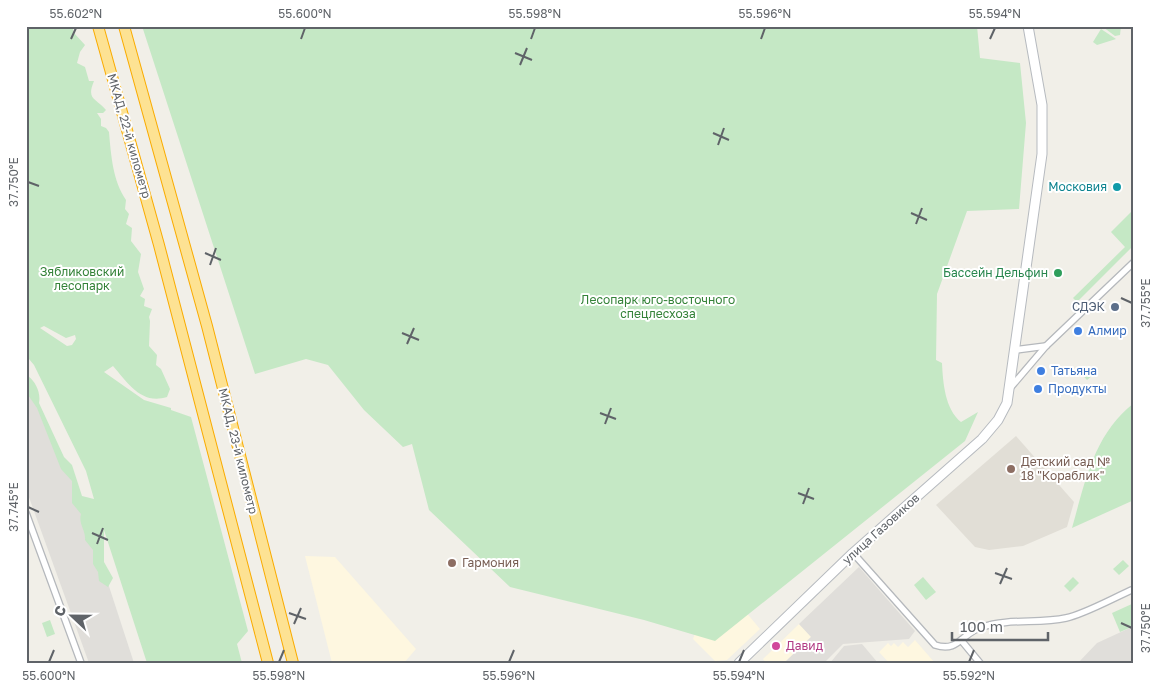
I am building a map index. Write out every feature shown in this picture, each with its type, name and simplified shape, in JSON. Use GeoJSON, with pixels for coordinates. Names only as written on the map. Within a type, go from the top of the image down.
{"type":"FeatureCollection","features":[{"type":"Feature","properties":{"kind":"highway","name":"МКАД, 22-й километр"},"geometry":{"type":"LineString","coordinates":[[98,26],[160,245]]}},
{"type":"Feature","properties":{"kind":"highway","name":"МКАД, 22-й километр"},"geometry":{"type":"LineString","coordinates":[[124,26],[184,239]]}},
{"type":"Feature","properties":{"kind":"highway","name":"МКАД, 23-й километр"},"geometry":{"type":"LineString","coordinates":[[184,239],[293,663]]}},
{"type":"Feature","properties":{"kind":"highway","name":"МКАД, 23-й километр"},"geometry":{"type":"LineString","coordinates":[[160,245],[268,663]]}},
{"type":"Feature","properties":{"kind":"street","name":"улица Газовиков"},"geometry":{"type":"LineString","coordinates":[[739,663],[854,553],[982,439],[998,420],[1008,403],[1042,154],[1042,105],[1028,26]]}},
{"type":"Feature","properties":{"kind":"street"},"geometry":{"type":"LineString","coordinates":[[1011,387],[1046,346],[1134,262]]}},
{"type":"Feature","properties":{"kind":"street"},"geometry":{"type":"LineString","coordinates":[[1015,350],[1046,346]]}},
{"type":"Feature","properties":{"kind":"street"},"geometry":{"type":"LineString","coordinates":[[26,513],[81,663]]}},
{"type":"Feature","properties":{"kind":"street"},"geometry":{"type":"LineString","coordinates":[[854,553],[935,645],[944,648],[952,647],[976,628],[989,624],[1067,618],[1134,589]]}},
{"type":"Feature","properties":{"kind":"street"},"geometry":{"type":"LineString","coordinates":[[961,640],[980,663]]}},
{"type":"Feature","properties":{"kind":"shaded area"},"geometry":{"type":"Polygon","coordinates":[[[26,381],[74,479],[134,663],[89,663],[26,489],[26,381]]]}},
{"type":"Feature","properties":{"kind":"shaded area","name":"Детский сад № 18 \"Кораблик\""},"geometry":{"type":"Polygon","coordinates":[[[1016,436],[1074,502],[1067,527],[1023,546],[989,550],[975,547],[936,505],[1016,436]]]}},
{"type":"Feature","properties":{"kind":"shaded area"},"geometry":{"type":"Polygon","coordinates":[[[305,556],[335,557],[416,649],[404,663],[332,663],[305,556]]]}},
{"type":"Feature","properties":{"kind":"shaded area"},"geometry":{"type":"Polygon","coordinates":[[[859,567],[915,631],[909,639],[843,644],[824,663],[784,663],[811,637],[799,624],[859,567]]]}},
{"type":"Feature","properties":{"kind":"shaded area"},"geometry":{"type":"Polygon","coordinates":[[[745,611],[760,629],[727,660],[715,661],[693,639],[698,626],[745,611]]]}},
{"type":"Feature","properties":{"kind":"shaded area"},"geometry":{"type":"Polygon","coordinates":[[[799,624],[812,636],[784,663],[766,663],[763,659],[799,624]]]}},
{"type":"Feature","properties":{"kind":"shaded area"},"geometry":{"type":"Polygon","coordinates":[[[1134,626],[1134,663],[1078,663],[1097,643],[1134,626]]]}},
{"type":"Feature","properties":{"kind":"shaded area"},"geometry":{"type":"Polygon","coordinates":[[[915,640],[935,663],[889,663],[879,652],[888,643],[891,646],[894,643],[898,647],[903,642],[908,647],[915,640]]]}},
{"type":"Feature","properties":{"kind":"shaded area"},"geometry":{"type":"Polygon","coordinates":[[[862,644],[878,663],[830,663],[844,646],[862,644]]]}},
{"type":"Feature","properties":{"kind":"green space","name":"Зябликовский лесопарк"},"geometry":{"type":"Polygon","coordinates":[[[26,26],[72,26],[74,33],[85,45],[80,52],[77,63],[85,67],[89,81],[94,81],[91,92],[93,98],[106,110],[103,113],[97,113],[101,119],[101,126],[109,132],[115,176],[126,200],[125,209],[129,214],[126,224],[132,228],[131,241],[141,254],[138,272],[144,289],[140,296],[145,299],[144,306],[152,309],[149,317],[149,346],[157,355],[156,365],[161,369],[170,389],[167,397],[150,398],[136,391],[113,366],[104,372],[144,400],[171,408],[171,410],[191,417],[248,631],[237,644],[242,663],[147,663],[104,530],[104,562],[113,578],[108,587],[99,581],[98,572],[93,564],[93,550],[85,540],[80,521],[81,514],[72,503],[72,481],[61,469],[37,408],[26,392],[28,376],[37,388],[39,403],[64,457],[72,465],[82,496],[94,499],[86,471],[34,365],[29,359],[26,364],[26,26]],[[44,326],[40,328],[67,346],[72,345],[76,339],[75,335],[66,338],[44,326]]]}},
{"type":"Feature","properties":{"kind":"green space","name":"Лесопарк юго-восточного спецлесхоза"},"geometry":{"type":"Polygon","coordinates":[[[142,26],[977,26],[980,58],[1020,63],[1026,123],[1019,209],[967,211],[937,294],[936,360],[942,363],[944,387],[948,403],[961,422],[978,412],[965,441],[715,641],[644,620],[510,587],[429,510],[412,444],[403,447],[364,410],[328,365],[306,359],[255,374],[142,26]]]}},
{"type":"Feature","properties":{"kind":"green space"},"geometry":{"type":"Polygon","coordinates":[[[1121,26],[1120,35],[1115,36],[1103,27],[1121,26]]]}},
{"type":"Feature","properties":{"kind":"green space"},"geometry":{"type":"Polygon","coordinates":[[[1101,29],[1116,39],[1097,45],[1093,42],[1101,29]]]}},
{"type":"Feature","properties":{"kind":"green space"},"geometry":{"type":"Polygon","coordinates":[[[1134,209],[1134,245],[1077,302],[1073,298],[1125,247],[1111,232],[1134,209]]]}},
{"type":"Feature","properties":{"kind":"green space"},"geometry":{"type":"Polygon","coordinates":[[[1085,366],[1093,375],[1087,380],[1079,371],[1085,366]]]}},
{"type":"Feature","properties":{"kind":"green space"},"geometry":{"type":"Polygon","coordinates":[[[1134,403],[1134,500],[1072,528],[1087,476],[1100,444],[1120,415],[1134,403]]]}},
{"type":"Feature","properties":{"kind":"green space"},"geometry":{"type":"Polygon","coordinates":[[[1123,560],[1129,566],[1119,575],[1113,569],[1123,560]]]}},
{"type":"Feature","properties":{"kind":"green space"},"geometry":{"type":"Polygon","coordinates":[[[923,577],[936,592],[926,600],[914,585],[923,577]]]}},
{"type":"Feature","properties":{"kind":"green space"},"geometry":{"type":"Polygon","coordinates":[[[1073,577],[1079,583],[1070,592],[1064,586],[1073,577]]]}},
{"type":"Feature","properties":{"kind":"green space"},"geometry":{"type":"Polygon","coordinates":[[[1134,603],[1134,626],[1120,632],[1112,613],[1134,603]]]}},
{"type":"Feature","properties":{"kind":"green space"},"geometry":{"type":"Polygon","coordinates":[[[50,620],[55,634],[47,637],[42,623],[50,620]]]}},
{"type":"Feature","properties":{"kind":"place","name":"Московия"},"geometry":{"type":"Point","coordinates":[1117,187]}},
{"type":"Feature","properties":{"kind":"place","name":"Бассейн Дельфин"},"geometry":{"type":"Point","coordinates":[1058,273]}},
{"type":"Feature","properties":{"kind":"place","name":"СДЭК"},"geometry":{"type":"Point","coordinates":[1115,307]}},
{"type":"Feature","properties":{"kind":"place","name":"Алмир"},"geometry":{"type":"Point","coordinates":[1078,331]}},
{"type":"Feature","properties":{"kind":"place","name":"Татьяна"},"geometry":{"type":"Point","coordinates":[1041,371]}},
{"type":"Feature","properties":{"kind":"place","name":"Продукты"},"geometry":{"type":"Point","coordinates":[1038,389]}},
{"type":"Feature","properties":{"kind":"place","name":"Детский сад № 18 \"Кораблик\""},"geometry":{"type":"Point","coordinates":[1011,469]}},
{"type":"Feature","properties":{"kind":"place","name":"Гармония"},"geometry":{"type":"Point","coordinates":[452,563]}},
{"type":"Feature","properties":{"kind":"place","name":"Давид"},"geometry":{"type":"Point","coordinates":[776,646]}}]}
